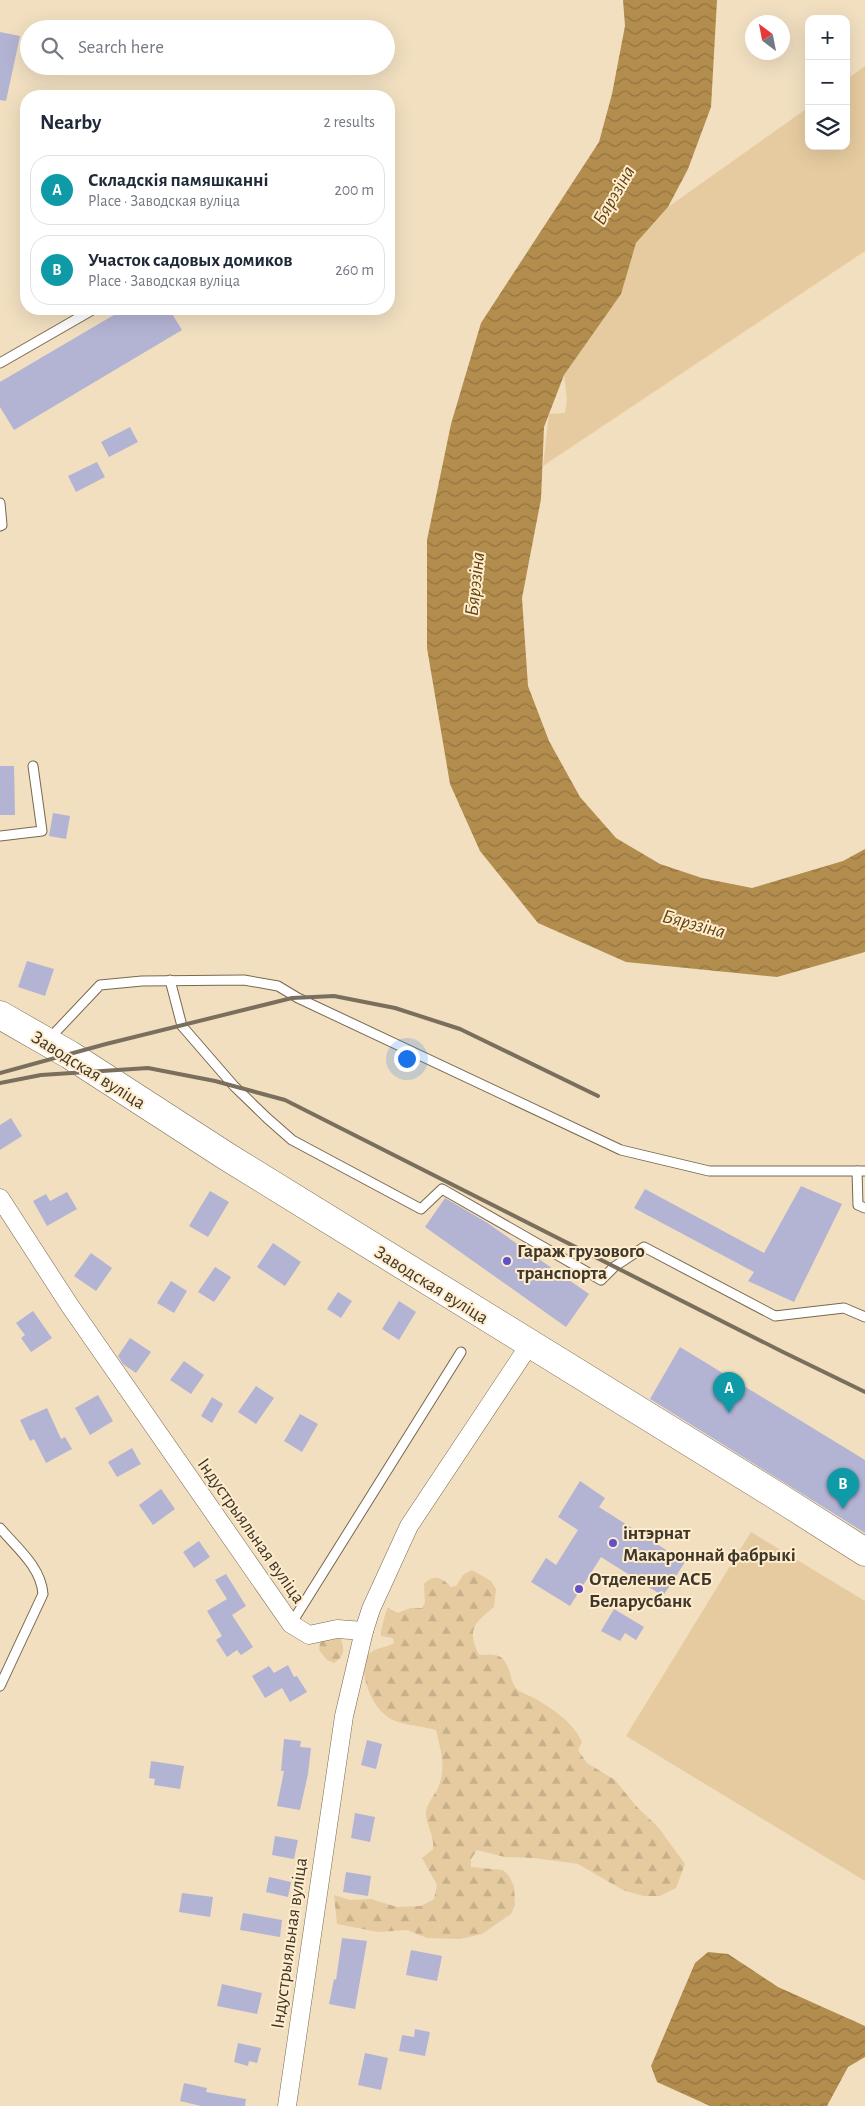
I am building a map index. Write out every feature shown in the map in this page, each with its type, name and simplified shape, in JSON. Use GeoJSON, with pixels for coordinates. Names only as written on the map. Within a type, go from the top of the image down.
{"type":"FeatureCollection","features":[{"type":"Feature","properties":{"kind":"main road","name":"Заводская вуліца"},"geometry":{"type":"LineString","coordinates":[[0,1015],[47,1041],[234,1161],[865,1552]]}},
{"type":"Feature","properties":{"kind":"street","name":"Індустрыяльная вуліца"},"geometry":{"type":"LineString","coordinates":[[0,1198],[70,1306],[291,1624],[309,1635],[337,1629],[364,1632],[344,1716],[286,2106]]}},
{"type":"Feature","properties":{"kind":"street"},"geometry":{"type":"LineString","coordinates":[[364,1632],[371,1609],[409,1526],[530,1344]]}},
{"type":"Feature","properties":{"kind":"lane"},"geometry":{"type":"LineString","coordinates":[[0,363],[84,315]]}},
{"type":"Feature","properties":{"kind":"lane"},"geometry":{"type":"LineString","coordinates":[[0,503],[2,525],[0,526]]}},
{"type":"Feature","properties":{"kind":"lane"},"geometry":{"type":"LineString","coordinates":[[0,836],[42,831],[33,766]]}},
{"type":"Feature","properties":{"kind":"lane"},"geometry":{"type":"LineString","coordinates":[[47,1041],[100,984],[170,980],[244,980],[278,986],[298,998],[621,1150],[709,1171],[861,1171],[858,1205],[865,1208]]}},
{"type":"Feature","properties":{"kind":"lane"},"geometry":{"type":"LineString","coordinates":[[170,980],[182,1026],[234,1086],[267,1118],[292,1140],[421,1209],[442,1189],[601,1280],[614,1267],[644,1247],[776,1316],[844,1308],[865,1317]]}},
{"type":"Feature","properties":{"kind":"lane"},"geometry":{"type":"LineString","coordinates":[[291,1624],[461,1352]]}},
{"type":"Feature","properties":{"kind":"lane"},"geometry":{"type":"LineString","coordinates":[[0,1528],[35,1568],[42,1583],[43,1594],[0,1686]]}},
{"type":"Feature","properties":{"kind":"green space"},"geometry":{"type":"Polygon","coordinates":[[[865,66],[865,251],[543,466],[549,414],[565,413],[567,400],[564,375],[620,294],[636,243],[668,207],[805,110],[805,150],[850,150],[850,77],[865,66]]]}},
{"type":"Feature","properties":{"kind":"green space"},"geometry":{"type":"Polygon","coordinates":[[[751,1532],[865,1601],[865,1881],[626,1736],[751,1532]]]}},
{"type":"Feature","properties":{"kind":"green space"},"geometry":{"type":"Polygon","coordinates":[[[472,1570],[491,1581],[496,1589],[494,1607],[474,1627],[473,1638],[479,1655],[500,1656],[508,1666],[513,1683],[517,1689],[548,1707],[568,1722],[582,1742],[578,1750],[587,1763],[615,1780],[636,1806],[658,1827],[685,1864],[676,1888],[660,1896],[643,1896],[623,1890],[578,1864],[534,1858],[505,1857],[477,1850],[471,1859],[471,1867],[503,1870],[509,1876],[514,1886],[515,1905],[511,1914],[482,1934],[460,1939],[427,1938],[407,1930],[378,1932],[337,1924],[334,1895],[350,1900],[371,1899],[397,1907],[421,1906],[434,1899],[437,1885],[422,1858],[433,1849],[433,1839],[426,1811],[437,1790],[442,1774],[442,1760],[436,1730],[398,1722],[385,1715],[369,1692],[364,1675],[364,1664],[370,1653],[394,1643],[393,1638],[381,1636],[383,1621],[388,1608],[398,1613],[410,1608],[422,1608],[425,1603],[424,1584],[438,1578],[445,1581],[451,1587],[456,1586],[463,1575],[472,1570]]]}},
{"type":"Feature","properties":{"kind":"green space"},"geometry":{"type":"Polygon","coordinates":[[[327,1636],[340,1637],[343,1645],[342,1655],[334,1663],[327,1660],[319,1650],[320,1643],[327,1636]]]}},
{"type":"Feature","properties":{"kind":"water","name":"Бярэзіна"},"geometry":{"type":"Polygon","coordinates":[[[623,0],[717,0],[711,107],[688,169],[668,207],[636,243],[621,294],[564,375],[544,427],[541,499],[522,598],[528,686],[549,741],[580,797],[616,838],[660,864],[702,878],[752,888],[843,861],[865,849],[865,952],[777,977],[626,962],[538,923],[480,851],[450,784],[427,648],[427,540],[451,424],[481,323],[599,142],[612,94],[625,26],[623,0]]]}},
{"type":"Feature","properties":{"kind":"water"},"geometry":{"type":"Polygon","coordinates":[[[708,1952],[728,1954],[778,1987],[865,2026],[865,2057],[848,2067],[827,2106],[710,2106],[657,2082],[651,2066],[695,1963],[708,1952]]]}},
{"type":"Feature","properties":{"kind":"building"},"geometry":{"type":"Polygon","coordinates":[[[0,32],[20,36],[6,101],[0,100],[0,32]]]}},
{"type":"Feature","properties":{"kind":"building"},"geometry":{"type":"Polygon","coordinates":[[[114,315],[173,315],[182,330],[14,430],[0,407],[0,382],[114,315]]]}},
{"type":"Feature","properties":{"kind":"building"},"geometry":{"type":"Polygon","coordinates":[[[130,427],[138,442],[109,457],[101,442],[130,427]]]}},
{"type":"Feature","properties":{"kind":"building"},"geometry":{"type":"Polygon","coordinates":[[[97,462],[105,477],[76,492],[68,476],[97,462]]]}},
{"type":"Feature","properties":{"kind":"building"},"geometry":{"type":"Polygon","coordinates":[[[0,766],[14,766],[15,815],[0,815],[0,766]]]}},
{"type":"Feature","properties":{"kind":"building"},"geometry":{"type":"Polygon","coordinates":[[[53,813],[70,816],[66,839],[49,836],[53,813]]]}},
{"type":"Feature","properties":{"kind":"building"},"geometry":{"type":"Polygon","coordinates":[[[27,961],[54,969],[45,996],[18,987],[27,961]]]}},
{"type":"Feature","properties":{"kind":"building"},"geometry":{"type":"Polygon","coordinates":[[[11,1118],[22,1136],[0,1150],[0,1125],[11,1118]]]}},
{"type":"Feature","properties":{"kind":"building"},"geometry":{"type":"Polygon","coordinates":[[[801,1186],[842,1204],[794,1302],[748,1281],[754,1272],[634,1208],[645,1189],[764,1253],[801,1186]]]}},
{"type":"Feature","properties":{"kind":"building"},"geometry":{"type":"Polygon","coordinates":[[[210,1191],[229,1202],[208,1237],[189,1226],[210,1191]]]}},
{"type":"Feature","properties":{"kind":"building"},"geometry":{"type":"Polygon","coordinates":[[[67,1192],[77,1209],[47,1226],[33,1201],[46,1194],[50,1201],[67,1192]]]}},
{"type":"Feature","properties":{"kind":"building","name":"Гараж грузового транспорта"},"geometry":{"type":"Polygon","coordinates":[[[445,1198],[486,1222],[589,1294],[566,1327],[425,1227],[445,1198]]]}},
{"type":"Feature","properties":{"kind":"building"},"geometry":{"type":"Polygon","coordinates":[[[273,1243],[301,1262],[285,1286],[257,1267],[273,1243]]]}},
{"type":"Feature","properties":{"kind":"building"},"geometry":{"type":"Polygon","coordinates":[[[91,1253],[112,1268],[96,1291],[74,1276],[91,1253]]]}},
{"type":"Feature","properties":{"kind":"building"},"geometry":{"type":"Polygon","coordinates":[[[215,1267],[231,1277],[214,1302],[198,1292],[215,1267]]]}},
{"type":"Feature","properties":{"kind":"building"},"geometry":{"type":"Polygon","coordinates":[[[171,1281],[187,1291],[174,1313],[157,1303],[171,1281]]]}},
{"type":"Feature","properties":{"kind":"building"},"geometry":{"type":"Polygon","coordinates":[[[338,1292],[352,1301],[341,1318],[327,1309],[338,1292]]]}},
{"type":"Feature","properties":{"kind":"building"},"geometry":{"type":"Polygon","coordinates":[[[399,1301],[416,1312],[399,1340],[382,1329],[399,1301]]]}},
{"type":"Feature","properties":{"kind":"building"},"geometry":{"type":"Polygon","coordinates":[[[33,1311],[52,1338],[31,1352],[21,1338],[25,1335],[16,1323],[33,1311]]]}},
{"type":"Feature","properties":{"kind":"building"},"geometry":{"type":"Polygon","coordinates":[[[130,1338],[151,1352],[136,1373],[123,1364],[118,1356],[130,1338]]]}},
{"type":"Feature","properties":{"kind":"building"},"geometry":{"type":"Polygon","coordinates":[[[680,1347],[865,1460],[865,1533],[650,1399],[680,1347]]]}},
{"type":"Feature","properties":{"kind":"building"},"geometry":{"type":"Polygon","coordinates":[[[184,1361],[204,1375],[191,1394],[170,1380],[184,1361]]]}},
{"type":"Feature","properties":{"kind":"building"},"geometry":{"type":"Polygon","coordinates":[[[256,1386],[274,1398],[256,1424],[238,1412],[256,1386]]]}},
{"type":"Feature","properties":{"kind":"building"},"geometry":{"type":"Polygon","coordinates":[[[98,1395],[113,1421],[90,1435],[75,1408],[98,1395]]]}},
{"type":"Feature","properties":{"kind":"building"},"geometry":{"type":"Polygon","coordinates":[[[212,1397],[223,1404],[212,1423],[201,1416],[212,1397]]]}},
{"type":"Feature","properties":{"kind":"building"},"geometry":{"type":"Polygon","coordinates":[[[47,1408],[61,1439],[65,1437],[72,1449],[46,1463],[34,1439],[30,1441],[20,1420],[47,1408]]]}},
{"type":"Feature","properties":{"kind":"building"},"geometry":{"type":"Polygon","coordinates":[[[300,1414],[318,1424],[302,1452],[284,1441],[300,1414]]]}},
{"type":"Feature","properties":{"kind":"building"},"geometry":{"type":"Polygon","coordinates":[[[132,1448],[141,1464],[117,1477],[108,1462],[132,1448]]]}},
{"type":"Feature","properties":{"kind":"building","name":"інтэрнат Макароннай фабрыкі"},"geometry":{"type":"Polygon","coordinates":[[[580,1481],[605,1498],[599,1507],[685,1562],[663,1596],[601,1557],[570,1606],[531,1582],[546,1558],[556,1565],[578,1530],[558,1517],[580,1481]]]}},
{"type":"Feature","properties":{"kind":"building"},"geometry":{"type":"Polygon","coordinates":[[[161,1489],[175,1509],[153,1525],[139,1505],[161,1489]]]}},
{"type":"Feature","properties":{"kind":"building"},"geometry":{"type":"Polygon","coordinates":[[[199,1541],[210,1557],[194,1568],[183,1552],[199,1541]]]}},
{"type":"Feature","properties":{"kind":"building"},"geometry":{"type":"Polygon","coordinates":[[[226,1574],[246,1606],[232,1615],[253,1647],[241,1655],[237,1650],[227,1657],[216,1640],[222,1636],[207,1611],[227,1599],[215,1580],[226,1574]]]}},
{"type":"Feature","properties":{"kind":"building"},"geometry":{"type":"Polygon","coordinates":[[[614,1609],[644,1627],[636,1640],[625,1633],[620,1641],[601,1631],[614,1609]]]}},
{"type":"Feature","properties":{"kind":"building"},"geometry":{"type":"Polygon","coordinates":[[[288,1665],[294,1677],[297,1676],[307,1692],[290,1702],[282,1688],[265,1698],[252,1676],[269,1666],[274,1673],[288,1665]]]}},
{"type":"Feature","properties":{"kind":"building"},"geometry":{"type":"Polygon","coordinates":[[[284,1739],[301,1741],[300,1747],[311,1748],[308,1774],[300,1810],[277,1806],[284,1771],[281,1771],[284,1739]]]}},
{"type":"Feature","properties":{"kind":"building"},"geometry":{"type":"Polygon","coordinates":[[[367,1740],[382,1744],[376,1769],[361,1765],[367,1740]]]}},
{"type":"Feature","properties":{"kind":"building"},"geometry":{"type":"Polygon","coordinates":[[[151,1761],[184,1766],[180,1789],[154,1785],[155,1779],[149,1778],[151,1761]]]}},
{"type":"Feature","properties":{"kind":"building"},"geometry":{"type":"Polygon","coordinates":[[[355,1813],[375,1817],[370,1842],[351,1838],[355,1813]]]}},
{"type":"Feature","properties":{"kind":"building"},"geometry":{"type":"Polygon","coordinates":[[[275,1836],[298,1840],[294,1859],[272,1855],[275,1836]]]}},
{"type":"Feature","properties":{"kind":"building"},"geometry":{"type":"Polygon","coordinates":[[[346,1872],[371,1876],[368,1896],[343,1892],[346,1872]]]}},
{"type":"Feature","properties":{"kind":"building"},"geometry":{"type":"Polygon","coordinates":[[[269,1877],[291,1882],[288,1897],[266,1892],[269,1877]]]}},
{"type":"Feature","properties":{"kind":"building"},"geometry":{"type":"Polygon","coordinates":[[[182,1893],[213,1897],[210,1917],[179,1912],[182,1893]]]}},
{"type":"Feature","properties":{"kind":"building"},"geometry":{"type":"Polygon","coordinates":[[[243,1913],[282,1920],[280,1937],[240,1930],[243,1913]]]}},
{"type":"Feature","properties":{"kind":"building"},"geometry":{"type":"Polygon","coordinates":[[[342,1938],[367,1941],[355,2009],[329,2004],[334,1979],[336,1980],[342,1938]]]}},
{"type":"Feature","properties":{"kind":"building"},"geometry":{"type":"Polygon","coordinates":[[[411,1950],[442,1956],[437,1981],[406,1975],[411,1950]]]}},
{"type":"Feature","properties":{"kind":"building"},"geometry":{"type":"Polygon","coordinates":[[[222,1984],[262,1993],[257,2014],[217,2006],[222,1984]]]}},
{"type":"Feature","properties":{"kind":"building"},"geometry":{"type":"Polygon","coordinates":[[[415,2029],[430,2032],[425,2056],[399,2051],[402,2035],[414,2037],[415,2029]]]}},
{"type":"Feature","properties":{"kind":"building"},"geometry":{"type":"Polygon","coordinates":[[[238,2043],[261,2048],[257,2063],[249,2061],[248,2066],[234,2062],[238,2043]]]}},
{"type":"Feature","properties":{"kind":"building"},"geometry":{"type":"Polygon","coordinates":[[[365,2053],[388,2058],[381,2090],[358,2085],[365,2053]]]}},
{"type":"Feature","properties":{"kind":"building"},"geometry":{"type":"Polygon","coordinates":[[[184,2083],[207,2088],[206,2092],[246,2099],[245,2106],[201,2106],[180,2101],[184,2083]]]}},
{"type":"Feature","properties":{"kind":"railway"},"geometry":{"type":"LineString","coordinates":[[0,1073],[106,1044],[292,998],[334,996],[395,1008],[460,1029],[598,1096]]}},
{"type":"Feature","properties":{"kind":"railway"},"geometry":{"type":"LineString","coordinates":[[0,1083],[41,1075],[148,1068],[215,1081],[285,1100],[865,1392]]}},
{"type":"Feature","properties":{"kind":"place","name":"Гараж грузового транспорта"},"geometry":{"type":"Point","coordinates":[507,1261]}},
{"type":"Feature","properties":{"kind":"place","name":"Складскія памяшканні"},"geometry":{"type":"Point","coordinates":[729,1413]}},
{"type":"Feature","properties":{"kind":"place","name":"Участок садовых домиков"},"geometry":{"type":"Point","coordinates":[843,1509]}},
{"type":"Feature","properties":{"kind":"place","name":"інтэрнат Макароннай фабрыкі"},"geometry":{"type":"Point","coordinates":[613,1543]}},
{"type":"Feature","properties":{"kind":"place","name":"Отделение АСБ Беларусбанк"},"geometry":{"type":"Point","coordinates":[579,1589]}}]}
